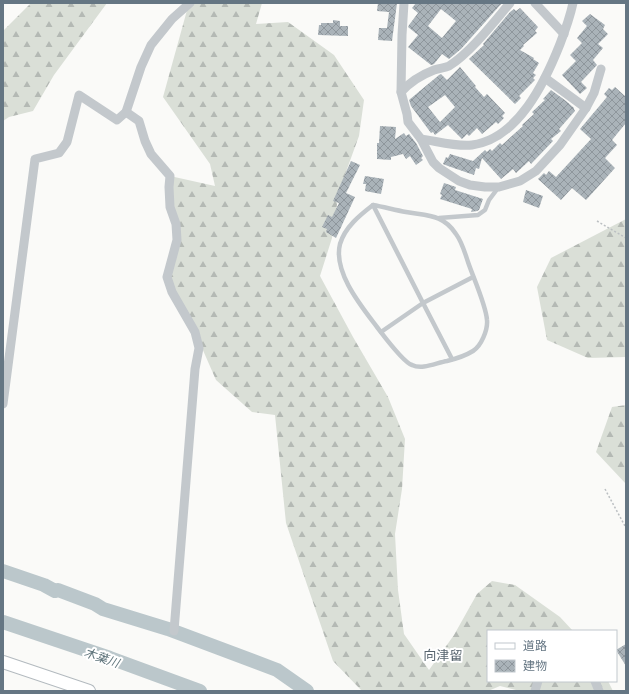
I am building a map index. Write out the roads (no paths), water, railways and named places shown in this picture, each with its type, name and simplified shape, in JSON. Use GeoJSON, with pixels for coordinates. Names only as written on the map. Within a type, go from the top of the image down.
{"type":"FeatureCollection","features":[{"type":"Feature","properties":{"kind":"main road"},"geometry":{"type":"LineString","coordinates":[[3,662],[89,691]]}},
{"type":"Feature","properties":{"kind":"street"},"geometry":{"type":"LineString","coordinates":[[3,404],[35,159],[59,154],[67,142],[79,95],[117,120],[126,112],[140,67],[151,45],[172,19],[190,3]]}},
{"type":"Feature","properties":{"kind":"street"},"geometry":{"type":"LineString","coordinates":[[404,3],[401,92],[408,122],[433,162],[439,168],[460,181],[470,185],[499,187],[520,181],[536,171],[560,145],[586,108],[594,93],[601,69]]}},
{"type":"Feature","properties":{"kind":"street"},"geometry":{"type":"LineString","coordinates":[[401,92],[407,85],[416,79],[448,66],[467,52],[510,3]]}},
{"type":"Feature","properties":{"kind":"street"},"geometry":{"type":"LineString","coordinates":[[535,3],[564,34]]}},
{"type":"Feature","properties":{"kind":"street"},"geometry":{"type":"LineString","coordinates":[[420,139],[450,144],[471,145],[488,141],[517,120],[528,106],[545,78],[564,34],[573,3]]}},
{"type":"Feature","properties":{"kind":"street"},"geometry":{"type":"LineString","coordinates":[[545,78],[586,108]]}},
{"type":"Feature","properties":{"kind":"street"},"geometry":{"type":"LineString","coordinates":[[126,112],[139,121],[151,154],[170,176],[170,207],[176,224],[177,240],[167,277],[172,292],[195,332],[199,348],[195,370],[174,632]]}},
{"type":"Feature","properties":{"kind":"street"},"geometry":{"type":"LineString","coordinates":[[596,682],[600,691]]}},
{"type":"Feature","properties":{"kind":"lane"},"geometry":{"type":"LineString","coordinates":[[439,218],[478,215],[485,210],[489,200],[499,187]]}},
{"type":"Feature","properties":{"kind":"lane"},"geometry":{"type":"LineString","coordinates":[[373,205],[452,359]]}},
{"type":"Feature","properties":{"kind":"lane"},"geometry":{"type":"LineString","coordinates":[[373,205],[406,212],[431,215],[439,218],[447,224],[457,235],[487,320],[483,340],[473,351],[452,359],[419,368],[410,365],[381,332],[360,304],[340,262],[340,244],[348,229],[360,214],[373,205]]}},
{"type":"Feature","properties":{"kind":"lane"},"geometry":{"type":"LineString","coordinates":[[381,332],[423,303],[473,277]]}},
{"type":"Feature","properties":{"kind":"waterway"},"geometry":{"type":"LineString","coordinates":[[3,571],[44,585],[55,591],[58,590],[95,604],[103,609],[168,629],[277,670],[307,691]]}},
{"type":"Feature","properties":{"kind":"waterway","name":"木葉川"},"geometry":{"type":"LineString","coordinates":[[3,622],[110,658],[200,691]]}},
{"type":"Feature","properties":{"kind":"district","name":"向津留"},"geometry":{"type":"Point","coordinates":[443,655]}}]}
